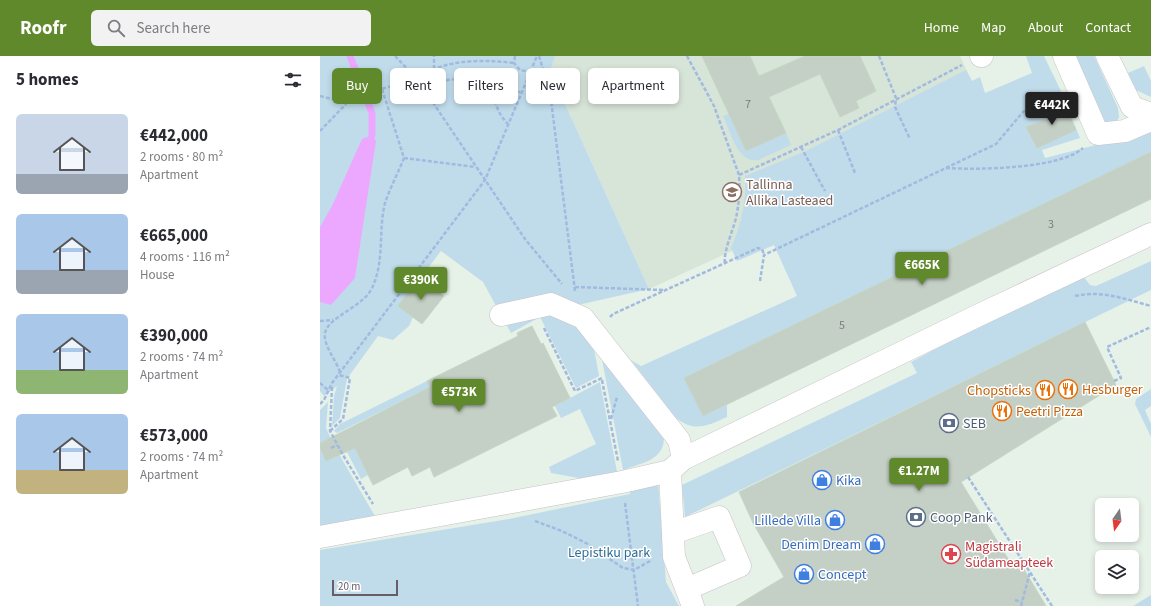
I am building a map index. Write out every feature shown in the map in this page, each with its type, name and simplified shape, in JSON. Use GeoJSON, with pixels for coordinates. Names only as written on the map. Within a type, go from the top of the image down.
{"type":"FeatureCollection","features":[{"type":"Feature","properties":{"kind":"street"},"geometry":{"type":"LineString","coordinates":[[1064,56],[1098,134],[1125,131],[1151,120]]}},
{"type":"Feature","properties":{"kind":"street"},"geometry":{"type":"LineString","coordinates":[[1107,56],[1132,107],[1151,114]]}},
{"type":"Feature","properties":{"kind":"street"},"geometry":{"type":"LineString","coordinates":[[320,537],[496,507],[622,482],[676,465],[887,360],[1151,234]]}},
{"type":"Feature","properties":{"kind":"street"},"geometry":{"type":"LineString","coordinates":[[501,315],[551,304],[583,318],[679,440],[676,465],[673,533],[674,557],[690,598],[740,566],[719,517],[673,533]]}},
{"type":"Feature","properties":{"kind":"path"},"geometry":{"type":"LineString","coordinates":[[395,56],[406,68]]}},
{"type":"Feature","properties":{"kind":"path"},"geometry":{"type":"LineString","coordinates":[[434,56],[434,68]]}},
{"type":"Feature","properties":{"kind":"path"},"geometry":{"type":"LineString","coordinates":[[514,63],[515,56]]}},
{"type":"Feature","properties":{"kind":"path"},"geometry":{"type":"LineString","coordinates":[[532,68],[538,56]]}},
{"type":"Feature","properties":{"kind":"path"},"geometry":{"type":"LineString","coordinates":[[538,56],[550,92],[575,287],[583,318]]}},
{"type":"Feature","properties":{"kind":"path"},"geometry":{"type":"LineString","coordinates":[[687,56],[714,106],[739,175],[740,195],[729,244],[724,255],[725,263]]}},
{"type":"Feature","properties":{"kind":"path"},"geometry":{"type":"LineString","coordinates":[[879,56],[896,98],[895,107],[910,139]]}},
{"type":"Feature","properties":{"kind":"path"},"geometry":{"type":"LineString","coordinates":[[739,175],[838,130],[896,98],[982,56]]}},
{"type":"Feature","properties":{"kind":"path"},"geometry":{"type":"LineString","coordinates":[[439,68],[466,62],[489,61],[514,63],[520,70],[526,71]]}},
{"type":"Feature","properties":{"kind":"path"},"geometry":{"type":"LineString","coordinates":[[320,404],[329,391],[332,383],[485,180],[526,82]]}},
{"type":"Feature","properties":{"kind":"path"},"geometry":{"type":"LineString","coordinates":[[330,431],[343,419],[350,378],[340,374],[334,356],[325,342],[328,325],[351,310],[372,288],[379,263],[386,203],[404,158],[382,89],[390,87]]}},
{"type":"Feature","properties":{"kind":"path"},"geometry":{"type":"LineString","coordinates":[[764,255],[996,144],[1023,112],[1033,105],[1078,88]]}},
{"type":"Feature","properties":{"kind":"path"},"geometry":{"type":"LineString","coordinates":[[518,92],[522,93]]}},
{"type":"Feature","properties":{"kind":"path"},"geometry":{"type":"LineString","coordinates":[[320,96],[332,99]]}},
{"type":"Feature","properties":{"kind":"path"},"geometry":{"type":"LineString","coordinates":[[320,131],[346,104]]}},
{"type":"Feature","properties":{"kind":"path"},"geometry":{"type":"LineString","coordinates":[[433,104],[525,239],[564,286]]}},
{"type":"Feature","properties":{"kind":"path"},"geometry":{"type":"LineString","coordinates":[[495,104],[498,112],[508,124]]}},
{"type":"Feature","properties":{"kind":"path"},"geometry":{"type":"LineString","coordinates":[[838,130],[855,173]]}},
{"type":"Feature","properties":{"kind":"path"},"geometry":{"type":"LineString","coordinates":[[945,168],[1033,166],[1076,154],[1098,134]]}},
{"type":"Feature","properties":{"kind":"path"},"geometry":{"type":"LineString","coordinates":[[801,147],[825,191]]}},
{"type":"Feature","properties":{"kind":"path"},"geometry":{"type":"LineString","coordinates":[[404,158],[476,167]]}},
{"type":"Feature","properties":{"kind":"path"},"geometry":{"type":"LineString","coordinates":[[606,323],[612,314],[758,248],[762,249],[764,255],[760,281]]}},
{"type":"Feature","properties":{"kind":"path"},"geometry":{"type":"LineString","coordinates":[[575,287],[664,290]]}},
{"type":"Feature","properties":{"kind":"path"},"geometry":{"type":"LineString","coordinates":[[1073,296],[1091,292],[1116,296],[1151,306]]}},
{"type":"Feature","properties":{"kind":"path"},"geometry":{"type":"LineString","coordinates":[[534,307],[575,391],[602,378]]}},
{"type":"Feature","properties":{"kind":"path"},"geometry":{"type":"LineString","coordinates":[[320,321],[334,320]]}},
{"type":"Feature","properties":{"kind":"path"},"geometry":{"type":"LineString","coordinates":[[1114,381],[1122,378],[1107,347],[1151,327]]}},
{"type":"Feature","properties":{"kind":"path"},"geometry":{"type":"LineString","coordinates":[[600,371],[622,482],[638,606]]}},
{"type":"Feature","properties":{"kind":"path"},"geometry":{"type":"LineString","coordinates":[[320,383],[329,391]]}},
{"type":"Feature","properties":{"kind":"path"},"geometry":{"type":"LineString","coordinates":[[332,383],[330,431],[386,525]]}},
{"type":"Feature","properties":{"kind":"path"},"geometry":{"type":"LineString","coordinates":[[331,448],[337,445]]}},
{"type":"Feature","properties":{"kind":"path"},"geometry":{"type":"LineString","coordinates":[[968,477],[1052,606]]}},
{"type":"Feature","properties":{"kind":"path"},"geometry":{"type":"LineString","coordinates":[[533,520],[562,531],[586,543],[624,568],[634,570],[651,560],[674,557]]}},
{"type":"Feature","properties":{"kind":"path"},"geometry":{"type":"LineString","coordinates":[[1021,606],[1030,572]]}},
{"type":"Feature","properties":{"kind":"path"},"geometry":{"type":"LineString","coordinates":[[1015,600],[1022,602]]}},
{"type":"Feature","properties":{"kind":"shaded area","name":"Tallinna Allika Lasteaed"},"geometry":{"type":"Polygon","coordinates":[[[555,56],[960,56],[995,130],[649,289],[565,104],[580,104],[580,68],[551,68],[555,56]]]}},
{"type":"Feature","properties":{"kind":"shaded area"},"geometry":{"type":"Polygon","coordinates":[[[372,135],[376,141],[355,278],[331,305],[320,302],[320,227],[332,206],[362,139],[372,135]]]}},
{"type":"Feature","properties":{"kind":"green space"},"geometry":{"type":"Polygon","coordinates":[[[320,56],[555,56],[551,68],[526,68],[526,104],[565,104],[649,289],[551,311],[573,322],[593,343],[599,376],[576,388],[540,317],[511,333],[483,282],[441,251],[399,306],[413,317],[409,326],[393,340],[378,336],[349,376],[344,377],[347,378],[340,418],[332,426],[334,396],[337,386],[324,396],[320,391],[320,56]]]}},
{"type":"Feature","properties":{"kind":"green space"},"geometry":{"type":"Polygon","coordinates":[[[1026,56],[1044,56],[1060,89],[1080,138],[1042,150],[1045,158],[1151,131],[1151,152],[685,378],[703,416],[727,405],[727,417],[707,425],[695,426],[688,425],[675,417],[631,360],[641,366],[797,296],[774,245],[737,261],[731,248],[738,230],[744,203],[745,176],[806,151],[966,70],[972,81],[980,77],[985,93],[1032,73],[1026,56]]]}},
{"type":"Feature","properties":{"kind":"green space"},"geometry":{"type":"Polygon","coordinates":[[[1074,56],[1094,56],[1118,108],[1119,117],[1116,123],[1106,123],[1102,120],[1074,56]]]}},
{"type":"Feature","properties":{"kind":"green space"},"geometry":{"type":"Polygon","coordinates":[[[1144,66],[1151,81],[1151,97],[1136,90],[1128,73],[1144,66]]]}},
{"type":"Feature","properties":{"kind":"green space"},"geometry":{"type":"Polygon","coordinates":[[[729,114],[746,151],[786,133],[791,145],[758,160],[751,160],[745,157],[740,152],[732,138],[723,116],[729,114]]]}},
{"type":"Feature","properties":{"kind":"green space"},"geometry":{"type":"Polygon","coordinates":[[[1151,261],[1151,290],[685,517],[682,485],[917,373],[911,362],[1080,272],[1090,285],[1096,286],[1151,261]]]}},
{"type":"Feature","properties":{"kind":"green space"},"geometry":{"type":"Polygon","coordinates":[[[601,354],[664,436],[661,450],[656,455],[645,462],[623,470],[601,354]]]}},
{"type":"Feature","properties":{"kind":"green space"},"geometry":{"type":"Polygon","coordinates":[[[427,381],[430,387],[337,433],[334,431],[340,424],[427,381]]]}},
{"type":"Feature","properties":{"kind":"green space"},"geometry":{"type":"Polygon","coordinates":[[[600,382],[617,472],[584,479],[551,473],[549,467],[596,444],[580,409],[561,418],[555,406],[600,382]]]}},
{"type":"Feature","properties":{"kind":"green space"},"geometry":{"type":"Polygon","coordinates":[[[1151,389],[1151,406],[1145,410],[1151,424],[1151,437],[1135,404],[1136,399],[1151,389]]]}},
{"type":"Feature","properties":{"kind":"green space"},"geometry":{"type":"Polygon","coordinates":[[[328,402],[326,428],[334,445],[331,446],[327,439],[320,443],[320,410],[328,402]]]}},
{"type":"Feature","properties":{"kind":"green space"},"geometry":{"type":"Polygon","coordinates":[[[320,448],[326,461],[336,457],[333,450],[336,449],[376,518],[320,528],[320,448]]]}},
{"type":"Feature","properties":{"kind":"green space"},"geometry":{"type":"Polygon","coordinates":[[[355,448],[368,475],[361,479],[347,452],[355,448]]]}},
{"type":"Feature","properties":{"kind":"green space","name":"Lepistiku park"},"geometry":{"type":"Polygon","coordinates":[[[658,482],[666,582],[679,606],[320,606],[320,550],[509,519],[630,494],[629,487],[658,482]]]}},
{"type":"Feature","properties":{"kind":"green space"},"geometry":{"type":"Polygon","coordinates":[[[1151,595],[1151,606],[1133,606],[1151,595]]]}},
{"type":"Feature","properties":{"kind":"building"},"geometry":{"type":"Polygon","coordinates":[[[702,56],[750,56],[759,76],[805,56],[860,56],[876,91],[856,101],[859,108],[840,117],[820,74],[769,97],[786,133],[746,151],[702,56]]]}},
{"type":"Feature","properties":{"kind":"building"},"geometry":{"type":"Polygon","coordinates":[[[1063,103],[1076,130],[1037,148],[1026,127],[1047,119],[1045,111],[1063,103]]]}},
{"type":"Feature","properties":{"kind":"building"},"geometry":{"type":"Polygon","coordinates":[[[1151,152],[1151,199],[703,416],[684,378],[1151,152]]]}},
{"type":"Feature","properties":{"kind":"building"},"geometry":{"type":"Polygon","coordinates":[[[419,278],[444,296],[422,324],[398,306],[419,278]]]}},
{"type":"Feature","properties":{"kind":"building"},"geometry":{"type":"Polygon","coordinates":[[[1085,322],[1116,385],[961,482],[1015,570],[1022,566],[1046,606],[736,606],[784,577],[753,523],[739,492],[1085,322]]]}},
{"type":"Feature","properties":{"kind":"building"},"geometry":{"type":"Polygon","coordinates":[[[532,326],[541,344],[543,343],[570,398],[552,407],[557,416],[434,477],[430,467],[412,476],[408,467],[373,485],[355,448],[326,461],[320,448],[320,443],[430,387],[427,381],[518,336],[517,333],[532,326]]]}},
{"type":"Feature","properties":{"kind":"waterway"},"geometry":{"type":"LineString","coordinates":[[350,56],[372,113],[372,135]]}},
{"type":"Feature","properties":{"kind":"place","name":"Tallinna Allika Lasteaed"},"geometry":{"type":"Point","coordinates":[732,192]}},
{"type":"Feature","properties":{"kind":"place","name":"Hesburger"},"geometry":{"type":"Point","coordinates":[1068,389]}},
{"type":"Feature","properties":{"kind":"place","name":"Chopsticks"},"geometry":{"type":"Point","coordinates":[1045,390]}},
{"type":"Feature","properties":{"kind":"place","name":"Peetri Pizza"},"geometry":{"type":"Point","coordinates":[1002,411]}},
{"type":"Feature","properties":{"kind":"place","name":"SEB"},"geometry":{"type":"Point","coordinates":[949,423]}},
{"type":"Feature","properties":{"kind":"place","name":"Kika"},"geometry":{"type":"Point","coordinates":[822,480]}},
{"type":"Feature","properties":{"kind":"place","name":"Coop Pank"},"geometry":{"type":"Point","coordinates":[916,517]}},
{"type":"Feature","properties":{"kind":"place","name":"Lillede Villa"},"geometry":{"type":"Point","coordinates":[835,520]}},
{"type":"Feature","properties":{"kind":"place","name":"Denim Dream"},"geometry":{"type":"Point","coordinates":[875,544]}},
{"type":"Feature","properties":{"kind":"place","name":"Magistrali Südameapteek"},"geometry":{"type":"Point","coordinates":[951,554]}},
{"type":"Feature","properties":{"kind":"place","name":"Concept"},"geometry":{"type":"Point","coordinates":[804,574]}}]}
